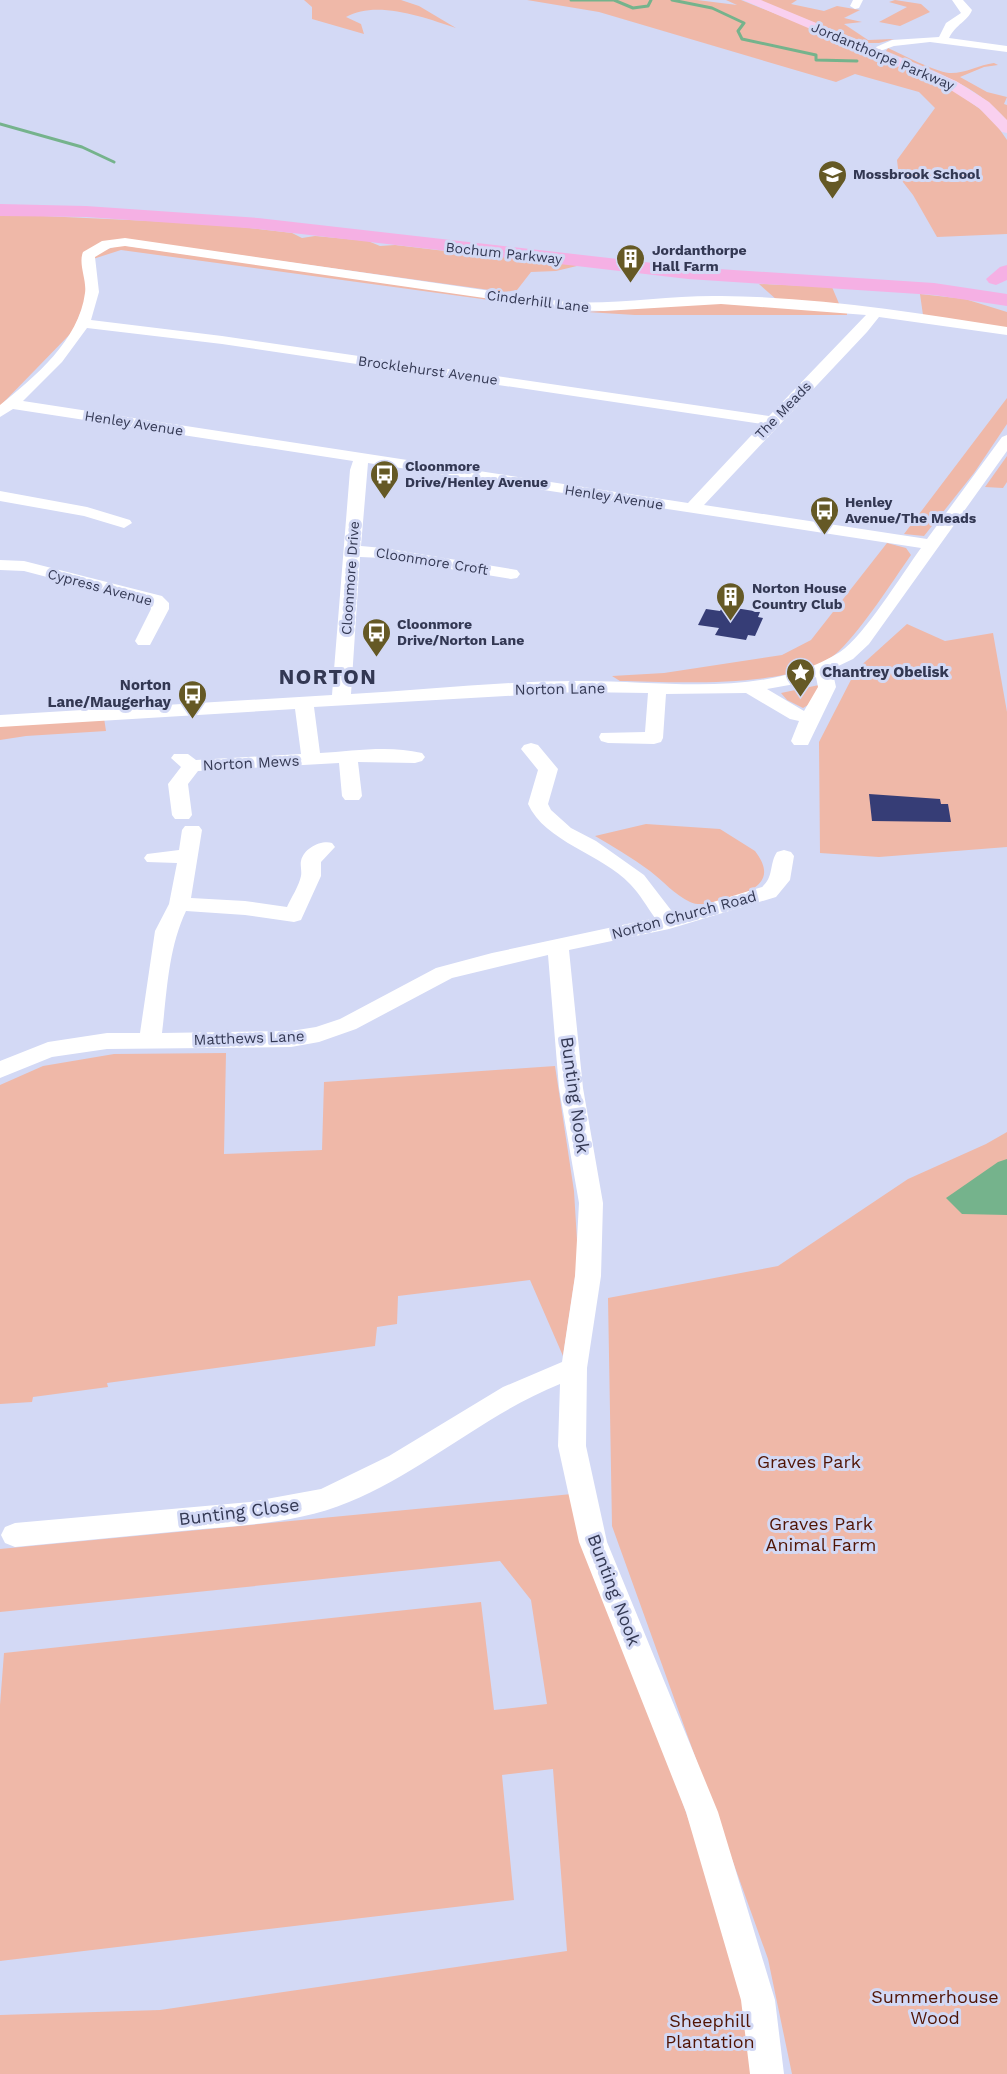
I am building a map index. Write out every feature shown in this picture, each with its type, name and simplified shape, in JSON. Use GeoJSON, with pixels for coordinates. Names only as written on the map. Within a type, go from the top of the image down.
{"type":"FeatureCollection","features":[{"type":"Feature","properties":{"kind":"highway","name":"Bochum Parkway"},"geometry":{"type":"LineString","coordinates":[[0,199],[110,202],[219,211],[767,272],[934,281],[1002,275]]}},
{"type":"Feature","properties":{"kind":"highway","name":"Bochum Parkway"},"geometry":{"type":"LineString","coordinates":[[0,210],[98,213],[224,222],[690,273],[786,282],[937,289],[1007,299]]}},
{"type":"Feature","properties":{"kind":"highway"},"geometry":{"type":"LineString","coordinates":[[1002,275],[997,291],[1007,299]]}},
{"type":"Feature","properties":{"kind":"main road","name":"Jordanthorpe Parkway"},"geometry":{"type":"LineString","coordinates":[[750,0],[935,76],[964,91],[991,111],[1007,129]]}},
{"type":"Feature","properties":{"kind":"street"},"geometry":{"type":"LineString","coordinates":[[943,40],[950,25],[966,14],[967,10],[957,0]]}},
{"type":"Feature","properties":{"kind":"street"},"geometry":{"type":"LineString","coordinates":[[872,51],[906,41],[943,40],[1002,52]]}},
{"type":"Feature","properties":{"kind":"street","name":"Cinderhill Lane"},"geometry":{"type":"LineString","coordinates":[[83,322],[92,293],[87,255],[107,244],[140,243],[582,308],[722,300],[875,312],[1007,331]]}},
{"type":"Feature","properties":{"kind":"street","name":"The Meads"},"geometry":{"type":"LineString","coordinates":[[691,509],[862,329],[875,312]]}},
{"type":"Feature","properties":{"kind":"street"},"geometry":{"type":"LineString","coordinates":[[6,408],[71,343],[83,322]]}},
{"type":"Feature","properties":{"kind":"street","name":"Brocklehurst Avenue"},"geometry":{"type":"LineString","coordinates":[[83,322],[222,340],[773,421]]}},
{"type":"Feature","properties":{"kind":"street","name":"Henley Avenue"},"geometry":{"type":"LineString","coordinates":[[6,408],[362,458],[933,545]]}},
{"type":"Feature","properties":{"kind":"street","name":"Norton Lane"},"geometry":{"type":"LineString","coordinates":[[0,721],[576,686],[657,689],[750,687],[800,678],[847,655],[863,640],[1006,442]]}},
{"type":"Feature","properties":{"kind":"street","name":"Cloonmore Drive"},"geometry":{"type":"LineString","coordinates":[[341,700],[358,470],[362,458]]}},
{"type":"Feature","properties":{"kind":"street"},"geometry":{"type":"LineString","coordinates":[[0,496],[87,512],[124,523]]}},
{"type":"Feature","properties":{"kind":"street","name":"Cloonmore Croft"},"geometry":{"type":"LineString","coordinates":[[353,551],[383,553],[511,574]]}},
{"type":"Feature","properties":{"kind":"street","name":"Cypress Avenue"},"geometry":{"type":"LineString","coordinates":[[0,565],[24,566],[156,600],[160,603],[160,609],[144,641]]}},
{"type":"Feature","properties":{"kind":"street"},"geometry":{"type":"LineString","coordinates":[[801,741],[810,718],[827,687],[824,668]]}},
{"type":"Feature","properties":{"kind":"street"},"geometry":{"type":"LineString","coordinates":[[750,687],[797,715],[810,718]]}},
{"type":"Feature","properties":{"kind":"street"},"geometry":{"type":"LineString","coordinates":[[608,737],[654,738],[657,689]]}},
{"type":"Feature","properties":{"kind":"street","name":"Norton Mews"},"geometry":{"type":"LineString","coordinates":[[304,702],[311,760]]}},
{"type":"Feature","properties":{"kind":"street"},"geometry":{"type":"LineString","coordinates":[[531,749],[548,769],[538,804],[543,813],[564,832],[589,845],[637,879],[669,922]]}},
{"type":"Feature","properties":{"kind":"street","name":"Norton Mews"},"geometry":{"type":"LineString","coordinates":[[150,1041],[166,932],[179,904],[185,882],[187,822],[178,784],[186,762],[311,760],[384,755],[415,757]]}},
{"type":"Feature","properties":{"kind":"street"},"geometry":{"type":"LineString","coordinates":[[348,758],[352,796]]}},
{"type":"Feature","properties":{"kind":"street"},"geometry":{"type":"LineString","coordinates":[[179,904],[294,915],[311,876],[311,860],[325,847]]}},
{"type":"Feature","properties":{"kind":"street"},"geometry":{"type":"LineString","coordinates":[[154,858],[187,856]]}},
{"type":"Feature","properties":{"kind":"street","name":"Norton Church Road"},"geometry":{"type":"LineString","coordinates":[[558,946],[669,922],[769,892],[778,885],[783,874],[784,856]]}},
{"type":"Feature","properties":{"kind":"street","name":"Matthews Lane"},"geometry":{"type":"LineString","coordinates":[[0,1070],[48,1050],[107,1041],[291,1040],[319,1034],[348,1024],[444,974],[558,946]]}},
{"type":"Feature","properties":{"kind":"street","name":"Bunting Nook"},"geometry":{"type":"LineString","coordinates":[[558,946],[571,1088],[591,1203],[588,1276],[574,1368],[572,1446],[593,1542],[702,1812],[759,2000],[767,2074]]}},
{"type":"Feature","properties":{"kind":"street","name":"Bunting Close"},"geometry":{"type":"LineString","coordinates":[[15,1535],[263,1512],[310,1504],[340,1494],[384,1471],[517,1391],[544,1378],[574,1368]]}},
{"type":"Feature","properties":{"kind":"green space"},"geometry":{"type":"Polygon","coordinates":[[[304,0],[401,0],[419,6],[456,28],[415,15],[385,10],[358,12],[346,17],[361,24],[364,34],[312,19],[312,7],[304,0]]]}},
{"type":"Feature","properties":{"kind":"green space"},"geometry":{"type":"Polygon","coordinates":[[[527,0],[697,0],[737,5],[726,0],[741,0],[854,45],[955,91],[991,117],[1007,140],[1007,234],[937,237],[913,195],[899,177],[897,160],[935,108],[919,92],[855,74],[836,82],[599,12],[527,0]]]}},
{"type":"Feature","properties":{"kind":"green space"},"geometry":{"type":"Polygon","coordinates":[[[757,0],[797,0],[791,4],[824,11],[837,6],[860,10],[844,18],[862,22],[844,24],[868,40],[894,39],[879,43],[866,43],[757,0]]]}},
{"type":"Feature","properties":{"kind":"green space"},"geometry":{"type":"Polygon","coordinates":[[[895,0],[921,4],[930,12],[900,26],[879,22],[907,7],[889,2],[895,0]]]}},
{"type":"Feature","properties":{"kind":"green space"},"geometry":{"type":"Polygon","coordinates":[[[888,48],[927,66],[949,73],[994,63],[998,65],[984,67],[960,77],[987,92],[1007,97],[1004,104],[1007,105],[1007,121],[995,108],[967,87],[886,51],[888,48]]]}},
{"type":"Feature","properties":{"kind":"green space"},"geometry":{"type":"Polygon","coordinates":[[[0,214],[215,224],[292,233],[302,238],[315,236],[368,241],[380,246],[395,245],[445,251],[457,255],[476,254],[581,265],[556,271],[531,272],[517,290],[504,292],[124,239],[87,253],[88,294],[73,331],[0,406],[0,214]]]}},
{"type":"Feature","properties":{"kind":"green space"},"geometry":{"type":"Polygon","coordinates":[[[120,245],[506,299],[504,302],[121,250],[93,259],[96,253],[120,245]]]}},
{"type":"Feature","properties":{"kind":"green space"},"geometry":{"type":"Polygon","coordinates":[[[759,284],[832,287],[840,306],[777,300],[759,284]]]}},
{"type":"Feature","properties":{"kind":"green space"},"geometry":{"type":"Polygon","coordinates":[[[920,294],[965,299],[1007,312],[1007,329],[923,315],[920,294]]]}},
{"type":"Feature","properties":{"kind":"green space"},"geometry":{"type":"Polygon","coordinates":[[[711,303],[847,311],[847,315],[635,315],[587,312],[711,303]]]}},
{"type":"Feature","properties":{"kind":"green space"},"geometry":{"type":"Polygon","coordinates":[[[1007,398],[1007,424],[974,473],[924,536],[904,534],[1007,398]]]}},
{"type":"Feature","properties":{"kind":"green space"},"geometry":{"type":"Polygon","coordinates":[[[1007,456],[1007,482],[1003,488],[985,487],[1007,456]]]}},
{"type":"Feature","properties":{"kind":"green space"},"geometry":{"type":"Polygon","coordinates":[[[887,543],[906,548],[911,555],[858,630],[839,651],[820,664],[766,678],[734,681],[620,681],[612,676],[664,673],[782,655],[811,640],[887,543]]]}},
{"type":"Feature","properties":{"kind":"green space"},"geometry":{"type":"Polygon","coordinates":[[[907,624],[945,641],[993,633],[1007,712],[1007,847],[879,857],[820,853],[819,742],[856,670],[907,624]]]}},
{"type":"Feature","properties":{"kind":"green space"},"geometry":{"type":"Polygon","coordinates":[[[819,685],[813,702],[803,708],[787,700],[781,693],[819,685]]]}},
{"type":"Feature","properties":{"kind":"green space"},"geometry":{"type":"Polygon","coordinates":[[[104,718],[106,731],[0,740],[0,726],[104,718]]]}},
{"type":"Feature","properties":{"kind":"green space"},"geometry":{"type":"Polygon","coordinates":[[[646,824],[720,829],[755,851],[762,862],[763,878],[752,889],[735,896],[712,903],[690,902],[679,896],[650,871],[595,836],[646,824]]]}},
{"type":"Feature","properties":{"kind":"green space"},"geometry":{"type":"Polygon","coordinates":[[[226,1053],[224,1154],[322,1150],[324,1082],[555,1066],[574,1191],[578,1257],[563,1356],[530,1280],[398,1296],[397,1324],[377,1327],[375,1346],[107,1383],[108,1387],[33,1397],[32,1402],[0,1404],[0,1085],[43,1066],[114,1054],[226,1053]]]}},
{"type":"Feature","properties":{"kind":"green space","name":"Graves Park Animal Farm"},"geometry":{"type":"Polygon","coordinates":[[[1007,1132],[1007,2074],[792,2074],[768,1959],[612,1526],[608,1298],[778,1266],[908,1179],[986,1144],[1007,1132]]]}},
{"type":"Feature","properties":{"kind":"green space","name":"Sheephill Plantation"},"geometry":{"type":"Polygon","coordinates":[[[572,1494],[750,1997],[755,2074],[0,2074],[0,2015],[160,2010],[567,1951],[553,1769],[502,1775],[514,1900],[0,1961],[0,1705],[4,1653],[481,1602],[494,1710],[547,1704],[531,1600],[500,1561],[0,1612],[0,1549],[572,1494]]]}},
{"type":"Feature","properties":{"kind":"shaded area"},"geometry":{"type":"Polygon","coordinates":[[[1007,1159],[1007,1215],[962,1214],[946,1198],[998,1162],[1007,1159]]]}},
{"type":"Feature","properties":{"kind":"building","name":"Norton House Country Club"},"geometry":{"type":"Polygon","coordinates":[[[723,606],[760,612],[758,617],[763,618],[755,636],[748,635],[746,640],[715,635],[719,628],[698,625],[706,609],[720,611],[723,606]]]}},
{"type":"Feature","properties":{"kind":"building"},"geometry":{"type":"Polygon","coordinates":[[[869,794],[940,799],[941,804],[948,804],[951,822],[872,821],[869,794]]]}},
{"type":"Feature","properties":{"kind":"waterway"},"geometry":{"type":"LineString","coordinates":[[571,0],[614,0],[633,8],[648,6],[651,0]]}},
{"type":"Feature","properties":{"kind":"waterway"},"geometry":{"type":"LineString","coordinates":[[672,0],[712,8],[744,23],[738,31],[742,39],[816,55],[816,60],[857,61]]}},
{"type":"Feature","properties":{"kind":"waterway"},"geometry":{"type":"LineString","coordinates":[[0,124],[82,147],[114,162]]}},
{"type":"Feature","properties":{"kind":"place","name":"Mossbrook School"},"geometry":{"type":"Point","coordinates":[832,200]}},
{"type":"Feature","properties":{"kind":"place","name":"Jordanthorpe Hall Farm"},"geometry":{"type":"Point","coordinates":[631,284]}},
{"type":"Feature","properties":{"kind":"place","name":"Cloonmore Drive/Henley Avenue"},"geometry":{"type":"Point","coordinates":[384,500]}},
{"type":"Feature","properties":{"kind":"place","name":"Henley Avenue/The Meads"},"geometry":{"type":"Point","coordinates":[824,536]}},
{"type":"Feature","properties":{"kind":"place","name":"Norton House Country Club"},"geometry":{"type":"Point","coordinates":[731,622]}},
{"type":"Feature","properties":{"kind":"place","name":"Cloonmore Drive/Norton Lane"},"geometry":{"type":"Point","coordinates":[376,658]}},
{"type":"Feature","properties":{"kind":"place","name":"Chantrey Obelisk"},"geometry":{"type":"Point","coordinates":[801,698]}},
{"type":"Feature","properties":{"kind":"place","name":"Norton Lane/Maugerhay"},"geometry":{"type":"Point","coordinates":[192,720]}},
{"type":"Feature","properties":{"kind":"district","name":"NORTON"},"geometry":{"type":"Point","coordinates":[328,677]}},
{"type":"Feature","properties":{"kind":"park label","name":"Graves Park"},"geometry":{"type":"Point","coordinates":[809,1462]}},
{"type":"Feature","properties":{"kind":"park label","name":"Summerhouse Wood"},"geometry":{"type":"Point","coordinates":[935,2007]}}]}
